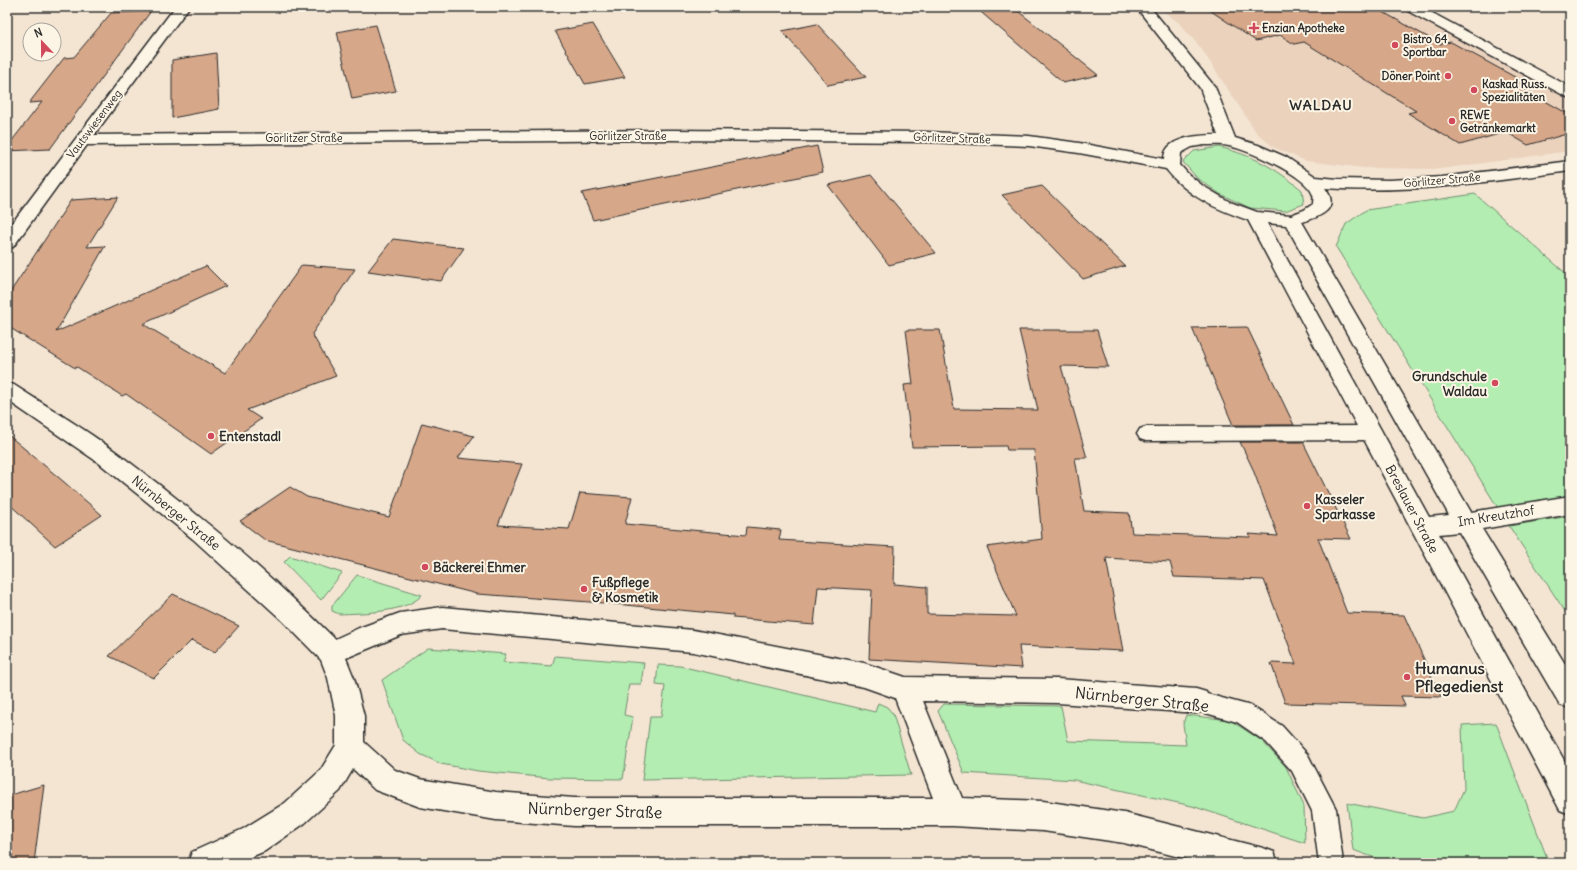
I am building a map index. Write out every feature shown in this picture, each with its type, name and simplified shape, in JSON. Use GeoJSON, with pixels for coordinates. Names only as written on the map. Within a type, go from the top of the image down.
{"type":"FeatureCollection","features":[{"type":"Feature","properties":{"kind":"street","name":"Vautswiesenweg"},"geometry":{"type":"LineString","coordinates":[[7,243],[182,7]]}},
{"type":"Feature","properties":{"kind":"street"},"geometry":{"type":"LineString","coordinates":[[1143,7],[1207,86],[1228,141]]}},
{"type":"Feature","properties":{"kind":"street"},"geometry":{"type":"LineString","coordinates":[[1411,7],[1570,93]]}},
{"type":"Feature","properties":{"kind":"street","name":"Görlitzer Straße"},"geometry":{"type":"LineString","coordinates":[[82,140],[670,135],[926,136],[1028,141],[1079,148],[1172,165]]}},
{"type":"Feature","properties":{"kind":"street"},"geometry":{"type":"LineString","coordinates":[[1204,140],[1228,141],[1251,147],[1283,163],[1312,182],[1322,195],[1322,206],[1310,214],[1292,220],[1255,217],[1224,206],[1197,190],[1182,178],[1172,165],[1172,153],[1179,146],[1189,142],[1204,140]]}},
{"type":"Feature","properties":{"kind":"street","name":"Görlitzer Straße"},"geometry":{"type":"LineString","coordinates":[[1312,182],[1363,185],[1392,184],[1494,176],[1570,166]]}},
{"type":"Feature","properties":{"kind":"street","name":"Breslauer Straße"},"geometry":{"type":"LineString","coordinates":[[1255,217],[1570,800]]}},
{"type":"Feature","properties":{"kind":"street"},"geometry":{"type":"LineString","coordinates":[[1292,220],[1465,522],[1570,696]]}},
{"type":"Feature","properties":{"kind":"street","name":"Nürnberger Straße"},"geometry":{"type":"LineString","coordinates":[[7,390],[107,457],[201,532],[292,613],[331,653],[341,678],[350,716],[350,748],[386,780],[420,793],[496,806],[574,812],[953,812],[1043,816],[1124,828],[1226,852],[1263,863]]}},
{"type":"Feature","properties":{"kind":"street","name":"Im Kreutzhof"},"geometry":{"type":"LineString","coordinates":[[1422,527],[1465,522],[1570,505]]}},
{"type":"Feature","properties":{"kind":"street","name":"Nürnberger Straße"},"geometry":{"type":"LineString","coordinates":[[331,653],[368,636],[400,624],[442,618],[693,641],[864,675],[905,689],[1058,691],[1196,701]]}},
{"type":"Feature","properties":{"kind":"street"},"geometry":{"type":"LineString","coordinates":[[905,689],[953,812]]}},
{"type":"Feature","properties":{"kind":"street"},"geometry":{"type":"LineString","coordinates":[[203,863],[254,840],[295,813],[330,781],[350,748]]}},
{"type":"Feature","properties":{"kind":"lane"},"geometry":{"type":"LineString","coordinates":[[1146,434],[1371,433]]}},
{"type":"Feature","properties":{"kind":"lane","name":"Nürnberger Straße"},"geometry":{"type":"LineString","coordinates":[[1196,701],[1243,713],[1274,734],[1300,763],[1324,809],[1331,863]]}},
{"type":"Feature","properties":{"kind":"shaded area"},"geometry":{"type":"Polygon","coordinates":[[[1157,7],[1400,7],[1570,100],[1570,151],[1440,169],[1364,168],[1306,161],[1273,147],[1256,132],[1200,47],[1178,22],[1157,7]]]}},
{"type":"Feature","properties":{"kind":"green space"},"geometry":{"type":"Polygon","coordinates":[[[1219,147],[1253,158],[1282,175],[1302,190],[1304,204],[1285,211],[1250,208],[1220,194],[1197,178],[1183,162],[1194,151],[1219,147]]]}},
{"type":"Feature","properties":{"kind":"green space","name":"Grundschule Waldau"},"geometry":{"type":"Polygon","coordinates":[[[1475,194],[1570,277],[1570,496],[1498,508],[1336,247],[1346,224],[1366,210],[1475,194]]]}},
{"type":"Feature","properties":{"kind":"green space"},"geometry":{"type":"Polygon","coordinates":[[[1570,516],[1570,619],[1509,526],[1570,516]]]}},
{"type":"Feature","properties":{"kind":"green space"},"geometry":{"type":"Polygon","coordinates":[[[290,556],[342,573],[321,600],[284,562],[290,556]]]}},
{"type":"Feature","properties":{"kind":"green space"},"geometry":{"type":"Polygon","coordinates":[[[357,575],[422,595],[415,601],[395,609],[339,614],[332,611],[332,606],[357,575]]]}},
{"type":"Feature","properties":{"kind":"green space"},"geometry":{"type":"Polygon","coordinates":[[[428,648],[506,654],[503,662],[552,666],[555,656],[644,663],[641,684],[629,684],[624,715],[633,717],[623,779],[550,778],[478,771],[441,764],[420,754],[403,740],[382,680],[428,648]]]}},
{"type":"Feature","properties":{"kind":"green space"},"geometry":{"type":"Polygon","coordinates":[[[658,665],[680,666],[875,712],[878,703],[887,707],[893,714],[911,775],[642,780],[650,717],[661,717],[665,686],[656,685],[658,665]]]}},
{"type":"Feature","properties":{"kind":"green space"},"geometry":{"type":"Polygon","coordinates":[[[944,704],[1061,706],[1068,741],[1186,745],[1183,724],[1186,715],[1230,720],[1262,741],[1286,767],[1304,806],[1305,843],[1192,806],[1074,780],[964,773],[938,711],[944,704]]]}},
{"type":"Feature","properties":{"kind":"green space"},"geometry":{"type":"Polygon","coordinates":[[[1496,723],[1549,863],[1389,863],[1353,850],[1347,803],[1423,818],[1454,811],[1464,789],[1462,725],[1496,723]]]}},
{"type":"Feature","properties":{"kind":"building"},"geometry":{"type":"Polygon","coordinates":[[[975,7],[1013,7],[1098,75],[1063,83],[975,7]]]}},
{"type":"Feature","properties":{"kind":"building"},"geometry":{"type":"Polygon","coordinates":[[[1205,7],[1374,7],[1440,44],[1451,42],[1524,82],[1515,84],[1570,115],[1570,133],[1528,145],[1506,132],[1460,145],[1408,113],[1416,111],[1304,42],[1294,44],[1280,35],[1256,41],[1205,7]]]}},
{"type":"Feature","properties":{"kind":"building"},"geometry":{"type":"Polygon","coordinates":[[[151,11],[50,149],[7,151],[7,147],[42,102],[29,103],[64,58],[74,57],[111,13],[151,11]]]}},
{"type":"Feature","properties":{"kind":"building"},"geometry":{"type":"Polygon","coordinates":[[[593,24],[625,77],[585,84],[555,31],[593,24]]]}},
{"type":"Feature","properties":{"kind":"building"},"geometry":{"type":"Polygon","coordinates":[[[817,24],[866,77],[828,85],[782,31],[817,24]]]}},
{"type":"Feature","properties":{"kind":"building"},"geometry":{"type":"Polygon","coordinates":[[[376,25],[396,91],[352,99],[337,32],[376,25]]]}},
{"type":"Feature","properties":{"kind":"building"},"geometry":{"type":"Polygon","coordinates":[[[216,53],[219,109],[172,118],[172,60],[216,53]]]}},
{"type":"Feature","properties":{"kind":"building"},"geometry":{"type":"Polygon","coordinates":[[[817,146],[823,172],[593,220],[582,193],[817,146]]]}},
{"type":"Feature","properties":{"kind":"building"},"geometry":{"type":"Polygon","coordinates":[[[871,175],[936,253],[889,265],[828,185],[871,175]]]}},
{"type":"Feature","properties":{"kind":"building"},"geometry":{"type":"Polygon","coordinates":[[[1042,186],[1125,266],[1083,279],[1002,195],[1042,186]]]}},
{"type":"Feature","properties":{"kind":"building"},"geometry":{"type":"Polygon","coordinates":[[[118,197],[87,247],[105,246],[56,332],[206,266],[226,286],[143,324],[225,373],[302,265],[355,269],[312,334],[336,376],[247,410],[261,419],[211,454],[126,394],[122,396],[77,367],[75,368],[7,326],[7,297],[71,200],[118,197]]]}},
{"type":"Feature","properties":{"kind":"building"},"geometry":{"type":"Polygon","coordinates":[[[393,239],[464,248],[441,281],[368,271],[393,239]]]}},
{"type":"Feature","properties":{"kind":"building"},"geometry":{"type":"Polygon","coordinates":[[[1247,327],[1294,425],[1233,425],[1192,328],[1247,327]]]}},
{"type":"Feature","properties":{"kind":"building"},"geometry":{"type":"Polygon","coordinates":[[[906,330],[940,330],[954,409],[1038,410],[1019,330],[1097,330],[1108,367],[1061,366],[1087,458],[1075,458],[1084,511],[1129,513],[1132,533],[1250,537],[1249,534],[1278,536],[1252,467],[1240,442],[1303,442],[1351,539],[1318,538],[1347,613],[1404,615],[1441,697],[1401,696],[1405,706],[1285,703],[1271,663],[1296,664],[1264,580],[1174,577],[1170,562],[1106,558],[1123,651],[1019,646],[1022,668],[869,659],[872,590],[818,587],[814,625],[733,618],[733,615],[604,603],[477,594],[265,540],[240,521],[290,487],[307,497],[389,517],[422,423],[474,436],[458,458],[522,464],[498,525],[569,529],[580,493],[632,497],[625,524],[746,535],[747,527],[781,530],[779,540],[895,547],[894,584],[927,587],[927,614],[1016,616],[987,547],[1042,539],[1034,450],[1007,450],[1006,446],[912,447],[904,385],[913,384],[906,330]]]}},
{"type":"Feature","properties":{"kind":"building"},"geometry":{"type":"Polygon","coordinates":[[[7,434],[102,515],[55,546],[7,502],[7,434]]]}},
{"type":"Feature","properties":{"kind":"building"},"geometry":{"type":"Polygon","coordinates":[[[173,594],[239,626],[215,652],[192,640],[154,678],[109,656],[173,594]]]}},
{"type":"Feature","properties":{"kind":"building"},"geometry":{"type":"Polygon","coordinates":[[[44,785],[34,863],[7,863],[7,796],[44,785]]]}},
{"type":"Feature","properties":{"kind":"place","name":"Enzian Apotheke"},"geometry":{"type":"Point","coordinates":[1254,28]}},
{"type":"Feature","properties":{"kind":"place","name":"Bistro 64 Sportbar"},"geometry":{"type":"Point","coordinates":[1395,45]}},
{"type":"Feature","properties":{"kind":"place","name":"Döner Point"},"geometry":{"type":"Point","coordinates":[1448,76]}},
{"type":"Feature","properties":{"kind":"place","name":"Kaskad Russ. Spezialitäten"},"geometry":{"type":"Point","coordinates":[1474,90]}},
{"type":"Feature","properties":{"kind":"place","name":"REWE Getränkemarkt"},"geometry":{"type":"Point","coordinates":[1452,121]}},
{"type":"Feature","properties":{"kind":"place","name":"Grundschule Waldau"},"geometry":{"type":"Point","coordinates":[1495,383]}},
{"type":"Feature","properties":{"kind":"place","name":"Entenstadl"},"geometry":{"type":"Point","coordinates":[211,436]}},
{"type":"Feature","properties":{"kind":"place","name":"Kasseler Sparkasse"},"geometry":{"type":"Point","coordinates":[1307,506]}},
{"type":"Feature","properties":{"kind":"place","name":"Bäckerei Ehmer"},"geometry":{"type":"Point","coordinates":[425,567]}},
{"type":"Feature","properties":{"kind":"place","name":"Fußpflege & Kosmetik"},"geometry":{"type":"Point","coordinates":[584,589]}},
{"type":"Feature","properties":{"kind":"place","name":"Humanus Pflegedienst"},"geometry":{"type":"Point","coordinates":[1407,677]}},
{"type":"Feature","properties":{"kind":"district","name":"WALDAU"},"geometry":{"type":"Point","coordinates":[1321,105]}}]}
